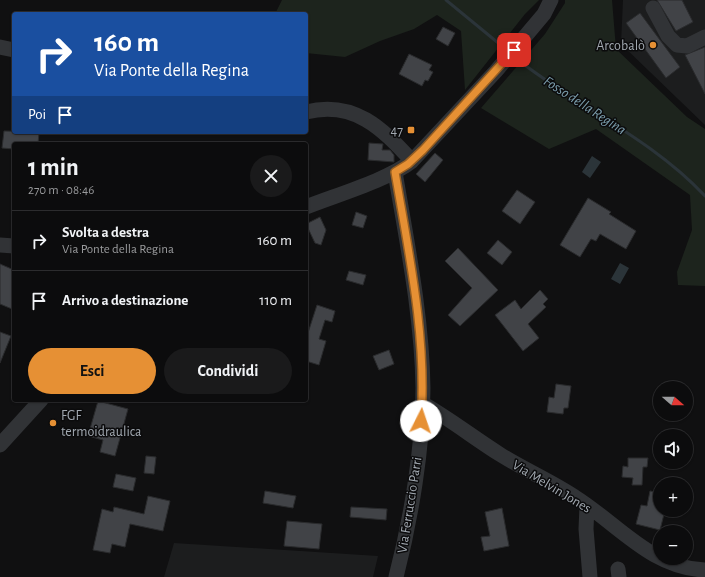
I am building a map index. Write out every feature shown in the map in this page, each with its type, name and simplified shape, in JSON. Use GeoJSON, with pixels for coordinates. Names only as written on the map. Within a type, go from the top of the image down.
{"type":"FeatureCollection","features":[{"type":"Feature","properties":{"kind":"street"},"geometry":{"type":"LineString","coordinates":[[308,206],[395,172],[412,161],[496,71],[532,29],[546,11],[552,0]]}},
{"type":"Feature","properties":{"kind":"street"},"geometry":{"type":"LineString","coordinates":[[653,8],[668,36],[677,46],[687,46],[705,37]]}},
{"type":"Feature","properties":{"kind":"street"},"geometry":{"type":"LineString","coordinates":[[0,47],[12,50]]}},
{"type":"Feature","properties":{"kind":"street"},"geometry":{"type":"LineString","coordinates":[[308,112],[332,108],[356,115],[386,133],[412,161]]}},
{"type":"Feature","properties":{"kind":"street","name":"Via Ferruccio Parri"},"geometry":{"type":"LineString","coordinates":[[395,172],[415,292],[422,370],[422,403],[412,501],[396,577]]}},
{"type":"Feature","properties":{"kind":"street"},"geometry":{"type":"LineString","coordinates":[[0,245],[12,246]]}},
{"type":"Feature","properties":{"kind":"street"},"geometry":{"type":"LineString","coordinates":[[0,445],[39,402]]}},
{"type":"Feature","properties":{"kind":"street","name":"Via Melvin Jones"},"geometry":{"type":"LineString","coordinates":[[422,403],[452,421],[499,454],[570,493],[639,546],[658,558],[680,567],[705,570]]}},
{"type":"Feature","properties":{"kind":"street"},"geometry":{"type":"LineString","coordinates":[[587,506],[586,533],[590,577]]}},
{"type":"Feature","properties":{"kind":"shaded area"},"geometry":{"type":"Polygon","coordinates":[[[282,0],[539,0],[525,14],[465,90],[461,31],[437,15],[414,29],[380,41],[345,57],[308,53],[308,12],[276,12],[282,0]]]}},
{"type":"Feature","properties":{"kind":"shaded area"},"geometry":{"type":"Polygon","coordinates":[[[565,0],[612,0],[616,49],[687,117],[705,129],[705,286],[678,285],[677,272],[692,230],[690,195],[596,129],[549,149],[481,108],[545,34],[565,3],[565,0]]]}},
{"type":"Feature","properties":{"kind":"shaded area"},"geometry":{"type":"Polygon","coordinates":[[[623,0],[705,0],[705,125],[621,44],[623,0]]]}},
{"type":"Feature","properties":{"kind":"shaded area"},"geometry":{"type":"Polygon","coordinates":[[[592,156],[601,162],[590,178],[582,172],[592,156]]]}},
{"type":"Feature","properties":{"kind":"shaded area"},"geometry":{"type":"Polygon","coordinates":[[[620,263],[629,268],[620,284],[611,279],[620,263]]]}},
{"type":"Feature","properties":{"kind":"shaded area"},"geometry":{"type":"Polygon","coordinates":[[[174,543],[378,556],[373,577],[164,577],[174,543]]]}},
{"type":"Feature","properties":{"kind":"building"},"geometry":{"type":"Polygon","coordinates":[[[657,0],[682,0],[693,22],[676,31],[657,0]]]}},
{"type":"Feature","properties":{"kind":"building","name":"Arcobalò"},"geometry":{"type":"Polygon","coordinates":[[[640,13],[680,67],[666,78],[626,23],[640,13]]]}},
{"type":"Feature","properties":{"kind":"building"},"geometry":{"type":"Polygon","coordinates":[[[443,27],[455,33],[448,46],[436,39],[443,27]]]}},
{"type":"Feature","properties":{"kind":"building"},"geometry":{"type":"Polygon","coordinates":[[[705,47],[705,94],[685,55],[705,47]]]}},
{"type":"Feature","properties":{"kind":"building"},"geometry":{"type":"Polygon","coordinates":[[[409,54],[432,65],[429,70],[433,72],[428,81],[425,80],[422,86],[399,74],[409,54]]]}},
{"type":"Feature","properties":{"kind":"building"},"geometry":{"type":"Polygon","coordinates":[[[4,131],[12,131],[12,134],[39,134],[38,142],[12,142],[12,149],[2,148],[4,131]]]}},
{"type":"Feature","properties":{"kind":"building"},"geometry":{"type":"Polygon","coordinates":[[[369,143],[383,144],[382,150],[390,150],[394,155],[394,162],[368,160],[369,143]]]}},
{"type":"Feature","properties":{"kind":"building"},"geometry":{"type":"Polygon","coordinates":[[[435,153],[443,160],[425,182],[416,174],[435,153]]]}},
{"type":"Feature","properties":{"kind":"building"},"geometry":{"type":"Polygon","coordinates":[[[517,190],[535,202],[520,224],[502,211],[517,190]]]}},
{"type":"Feature","properties":{"kind":"building"},"geometry":{"type":"Polygon","coordinates":[[[588,198],[611,212],[609,214],[636,231],[626,249],[600,234],[596,241],[591,239],[580,257],[560,245],[588,198]]]}},
{"type":"Feature","properties":{"kind":"building"},"geometry":{"type":"Polygon","coordinates":[[[356,212],[367,216],[363,228],[352,225],[356,212]]]}},
{"type":"Feature","properties":{"kind":"building"},"geometry":{"type":"Polygon","coordinates":[[[320,217],[326,230],[321,245],[315,243],[308,228],[308,223],[320,217]]]}},
{"type":"Feature","properties":{"kind":"building"},"geometry":{"type":"Polygon","coordinates":[[[498,240],[512,252],[502,265],[487,253],[498,240]]]}},
{"type":"Feature","properties":{"kind":"building"},"geometry":{"type":"Polygon","coordinates":[[[458,248],[498,290],[460,326],[448,315],[472,288],[445,261],[458,248]]]}},
{"type":"Feature","properties":{"kind":"building"},"geometry":{"type":"Polygon","coordinates":[[[0,264],[12,269],[12,309],[0,304],[0,264]]]}},
{"type":"Feature","properties":{"kind":"building"},"geometry":{"type":"Polygon","coordinates":[[[349,271],[366,275],[363,285],[346,280],[349,271]]]}},
{"type":"Feature","properties":{"kind":"building"},"geometry":{"type":"Polygon","coordinates":[[[540,290],[548,299],[543,304],[546,307],[528,324],[539,338],[523,351],[495,315],[515,300],[521,309],[540,290]]]}},
{"type":"Feature","properties":{"kind":"building"},"geometry":{"type":"Polygon","coordinates":[[[317,305],[335,311],[332,322],[325,320],[319,339],[326,341],[319,365],[308,362],[308,333],[317,305]]]}},
{"type":"Feature","properties":{"kind":"building"},"geometry":{"type":"Polygon","coordinates":[[[0,332],[11,336],[0,363],[0,332]]]}},
{"type":"Feature","properties":{"kind":"building"},"geometry":{"type":"Polygon","coordinates":[[[389,350],[394,364],[379,370],[373,356],[389,350]]]}},
{"type":"Feature","properties":{"kind":"building"},"geometry":{"type":"Polygon","coordinates":[[[556,384],[571,386],[568,408],[564,408],[563,414],[547,412],[549,397],[554,398],[556,384]]]}},
{"type":"Feature","properties":{"kind":"building"},"geometry":{"type":"Polygon","coordinates":[[[98,402],[128,409],[115,456],[100,452],[103,440],[88,436],[98,402]]]}},
{"type":"Feature","properties":{"kind":"building"},"geometry":{"type":"Polygon","coordinates":[[[146,456],[156,457],[154,474],[144,473],[146,456]]]}},
{"type":"Feature","properties":{"kind":"building"},"geometry":{"type":"Polygon","coordinates":[[[628,458],[648,458],[647,467],[643,467],[642,485],[632,485],[633,478],[622,477],[623,466],[628,467],[628,458]]]}},
{"type":"Feature","properties":{"kind":"building"},"geometry":{"type":"Polygon","coordinates":[[[116,474],[136,478],[133,491],[113,487],[116,474]]]}},
{"type":"Feature","properties":{"kind":"building"},"geometry":{"type":"Polygon","coordinates":[[[265,491],[296,496],[293,508],[263,503],[265,491]]]}},
{"type":"Feature","properties":{"kind":"building"},"geometry":{"type":"Polygon","coordinates":[[[650,491],[653,492],[653,517],[663,517],[661,525],[653,525],[653,528],[636,524],[641,505],[647,506],[650,491]]]}},
{"type":"Feature","properties":{"kind":"building"},"geometry":{"type":"Polygon","coordinates":[[[148,496],[170,501],[163,531],[130,524],[125,547],[112,544],[110,553],[93,550],[102,509],[113,512],[114,507],[144,514],[148,496]]]}},
{"type":"Feature","properties":{"kind":"building"},"geometry":{"type":"Polygon","coordinates":[[[351,507],[387,509],[386,520],[350,517],[351,507]]]}},
{"type":"Feature","properties":{"kind":"building"},"geometry":{"type":"Polygon","coordinates":[[[502,508],[509,546],[484,551],[481,537],[490,536],[485,512],[502,508]]]}},
{"type":"Feature","properties":{"kind":"building"},"geometry":{"type":"Polygon","coordinates":[[[287,521],[322,524],[319,549],[284,546],[287,521]]]}},
{"type":"Feature","properties":{"kind":"waterway","name":"Fosso della Regina"},"geometry":{"type":"LineString","coordinates":[[446,0],[508,51]]}},
{"type":"Feature","properties":{"kind":"waterway","name":"Fosso della Regina"},"geometry":{"type":"LineString","coordinates":[[513,56],[561,91],[661,156],[684,175],[705,196]]}},
{"type":"Feature","properties":{"kind":"place","name":"Arcobalò"},"geometry":{"type":"Point","coordinates":[653,45]}},
{"type":"Feature","properties":{"kind":"place","name":"47"},"geometry":{"type":"Point","coordinates":[411,130]}},
{"type":"Feature","properties":{"kind":"place","name":"FGF termoidraulica"},"geometry":{"type":"Point","coordinates":[53,423]}},
{"type":"Feature","properties":{"kind":"route"},"geometry":{"type":"LineString","coordinates":[[421,421],[423,388],[415,292],[395,172],[408,164],[423,150],[514,50]]}}]}
